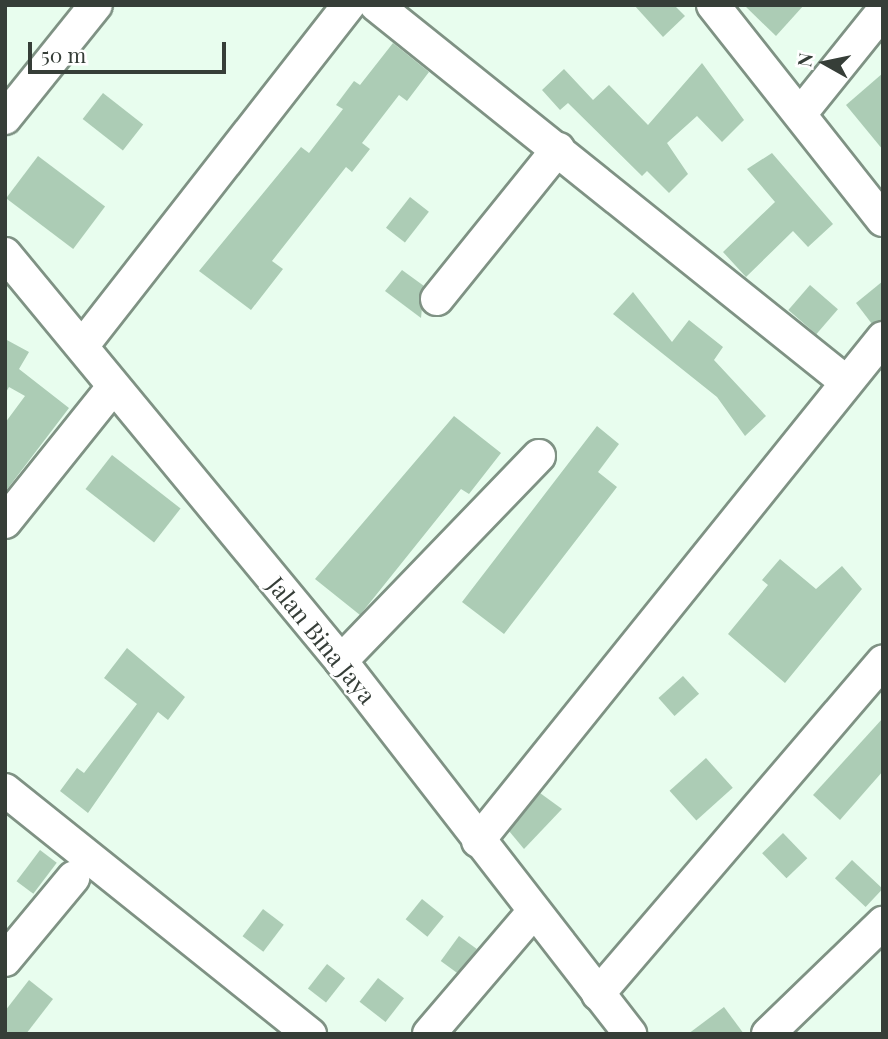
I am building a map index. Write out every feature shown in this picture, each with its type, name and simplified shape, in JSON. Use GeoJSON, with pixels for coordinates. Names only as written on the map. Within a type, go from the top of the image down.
{"type":"FeatureCollection","features":[{"type":"Feature","properties":{"kind":"street"},"geometry":{"type":"LineString","coordinates":[[5,118],[96,5]]}},
{"type":"Feature","properties":{"kind":"street"},"geometry":{"type":"LineString","coordinates":[[83,345],[349,5]]}},
{"type":"Feature","properties":{"kind":"street"},"geometry":{"type":"LineString","coordinates":[[376,5],[846,382]]}},
{"type":"Feature","properties":{"kind":"street"},"geometry":{"type":"LineString","coordinates":[[713,5],[883,220]]}},
{"type":"Feature","properties":{"kind":"street"},"geometry":{"type":"LineString","coordinates":[[801,113],[883,10]]}},
{"type":"Feature","properties":{"kind":"street"},"geometry":{"type":"LineString","coordinates":[[437,299],[558,149]]}},
{"type":"Feature","properties":{"kind":"street","name":"Jalan Bina Jaya"},"geometry":{"type":"LineString","coordinates":[[5,254],[83,345],[113,387],[341,661],[630,1034]]}},
{"type":"Feature","properties":{"kind":"street"},"geometry":{"type":"LineString","coordinates":[[478,841],[883,338]]}},
{"type":"Feature","properties":{"kind":"street"},"geometry":{"type":"LineString","coordinates":[[5,522],[113,387]]}},
{"type":"Feature","properties":{"kind":"street"},"geometry":{"type":"LineString","coordinates":[[341,661],[539,456]]}},
{"type":"Feature","properties":{"kind":"street"},"geometry":{"type":"LineString","coordinates":[[598,994],[883,662]]}},
{"type":"Feature","properties":{"kind":"street"},"geometry":{"type":"LineString","coordinates":[[5,790],[310,1034]]}},
{"type":"Feature","properties":{"kind":"street"},"geometry":{"type":"LineString","coordinates":[[5,960],[73,877]]}},
{"type":"Feature","properties":{"kind":"street"},"geometry":{"type":"LineString","coordinates":[[429,1034],[534,911]]}},
{"type":"Feature","properties":{"kind":"street"},"geometry":{"type":"LineString","coordinates":[[768,1034],[883,923]]}},
{"type":"Feature","properties":{"kind":"building"},"geometry":{"type":"Polygon","coordinates":[[[634,5],[674,5],[685,16],[663,37],[634,5]]]}},
{"type":"Feature","properties":{"kind":"building"},"geometry":{"type":"Polygon","coordinates":[[[744,5],[804,5],[776,36],[744,5]]]}},
{"type":"Feature","properties":{"kind":"building"},"geometry":{"type":"Polygon","coordinates":[[[393,43],[429,72],[407,101],[399,95],[362,143],[370,149],[352,172],[346,167],[272,261],[283,269],[251,310],[199,271],[301,147],[309,153],[343,109],[336,105],[354,81],[360,85],[393,43]]]}},
{"type":"Feature","properties":{"kind":"building"},"geometry":{"type":"Polygon","coordinates":[[[702,63],[744,120],[722,142],[697,116],[667,143],[688,174],[669,193],[647,171],[642,176],[568,103],[560,110],[542,90],[564,69],[593,100],[609,85],[648,125],[702,63]]]}},
{"type":"Feature","properties":{"kind":"building"},"geometry":{"type":"Polygon","coordinates":[[[883,73],[883,150],[846,105],[883,73]]]}},
{"type":"Feature","properties":{"kind":"building"},"geometry":{"type":"Polygon","coordinates":[[[103,93],[143,124],[123,150],[83,119],[103,93]]]}},
{"type":"Feature","properties":{"kind":"building"},"geometry":{"type":"Polygon","coordinates":[[[772,153],[833,224],[808,247],[793,231],[746,277],[723,252],[775,202],[747,169],[772,153]]]}},
{"type":"Feature","properties":{"kind":"building"},"geometry":{"type":"Polygon","coordinates":[[[38,156],[105,207],[73,249],[6,198],[38,156]]]}},
{"type":"Feature","properties":{"kind":"building"},"geometry":{"type":"Polygon","coordinates":[[[410,197],[429,212],[405,243],[386,228],[410,197]]]}},
{"type":"Feature","properties":{"kind":"building"},"geometry":{"type":"Polygon","coordinates":[[[402,270],[424,286],[421,318],[385,291],[402,270]]]}},
{"type":"Feature","properties":{"kind":"building"},"geometry":{"type":"Polygon","coordinates":[[[883,281],[883,320],[872,324],[856,303],[883,281]]]}},
{"type":"Feature","properties":{"kind":"building"},"geometry":{"type":"Polygon","coordinates":[[[810,285],[838,309],[816,334],[788,310],[810,285]]]}},
{"type":"Feature","properties":{"kind":"building"},"geometry":{"type":"Polygon","coordinates":[[[633,292],[672,342],[689,320],[723,347],[714,360],[766,416],[745,436],[717,397],[613,314],[633,292]]]}},
{"type":"Feature","properties":{"kind":"building"},"geometry":{"type":"Polygon","coordinates":[[[5,339],[29,352],[19,369],[69,408],[5,492],[5,423],[25,396],[9,387],[5,394],[5,339]]]}},
{"type":"Feature","properties":{"kind":"building"},"geometry":{"type":"Polygon","coordinates":[[[454,416],[501,453],[469,494],[461,489],[360,615],[315,579],[454,416]]]}},
{"type":"Feature","properties":{"kind":"building"},"geometry":{"type":"Polygon","coordinates":[[[597,426],[619,444],[598,472],[617,487],[504,634],[462,602],[597,426]]]}},
{"type":"Feature","properties":{"kind":"building"},"geometry":{"type":"Polygon","coordinates":[[[112,455],[181,509],[154,542],[86,489],[112,455]]]}},
{"type":"Feature","properties":{"kind":"building"},"geometry":{"type":"Polygon","coordinates":[[[780,559],[816,589],[842,566],[862,589],[785,683],[728,634],[768,585],[762,580],[780,559]]]}},
{"type":"Feature","properties":{"kind":"building"},"geometry":{"type":"Polygon","coordinates":[[[127,648],[185,697],[168,720],[158,712],[88,813],[60,791],[77,768],[84,773],[137,704],[104,678],[127,648]]]}},
{"type":"Feature","properties":{"kind":"building"},"geometry":{"type":"Polygon","coordinates":[[[683,676],[699,694],[675,716],[658,698],[683,676]]]}},
{"type":"Feature","properties":{"kind":"building"},"geometry":{"type":"Polygon","coordinates":[[[883,718],[883,771],[840,820],[813,795],[883,718]]]}},
{"type":"Feature","properties":{"kind":"building"},"geometry":{"type":"Polygon","coordinates":[[[706,758],[733,788],[696,821],[670,791],[706,758]]]}},
{"type":"Feature","properties":{"kind":"building"},"geometry":{"type":"Polygon","coordinates":[[[540,793],[562,809],[524,849],[509,831],[540,793]]]}},
{"type":"Feature","properties":{"kind":"building"},"geometry":{"type":"Polygon","coordinates":[[[783,833],[807,858],[786,878],[762,853],[783,833]]]}},
{"type":"Feature","properties":{"kind":"building"},"geometry":{"type":"Polygon","coordinates":[[[40,850],[57,863],[33,894],[17,881],[40,850]]]}},
{"type":"Feature","properties":{"kind":"building"},"geometry":{"type":"Polygon","coordinates":[[[852,860],[883,889],[866,907],[835,878],[852,860]]]}},
{"type":"Feature","properties":{"kind":"building"},"geometry":{"type":"Polygon","coordinates":[[[422,899],[444,917],[427,937],[406,919],[422,899]]]}},
{"type":"Feature","properties":{"kind":"building"},"geometry":{"type":"Polygon","coordinates":[[[263,909],[284,925],[263,952],[243,936],[263,909]]]}},
{"type":"Feature","properties":{"kind":"building"},"geometry":{"type":"Polygon","coordinates":[[[459,936],[477,949],[459,974],[441,961],[459,936]]]}},
{"type":"Feature","properties":{"kind":"building"},"geometry":{"type":"Polygon","coordinates":[[[327,964],[345,978],[326,1003],[308,988],[327,964]]]}},
{"type":"Feature","properties":{"kind":"building"},"geometry":{"type":"Polygon","coordinates":[[[378,978],[404,998],[386,1022],[360,1002],[378,978]]]}},
{"type":"Feature","properties":{"kind":"building"},"geometry":{"type":"Polygon","coordinates":[[[29,980],[53,999],[26,1034],[5,1034],[5,1011],[29,980]]]}},
{"type":"Feature","properties":{"kind":"building"},"geometry":{"type":"Polygon","coordinates":[[[724,1007],[744,1034],[688,1034],[724,1007]]]}}]}
